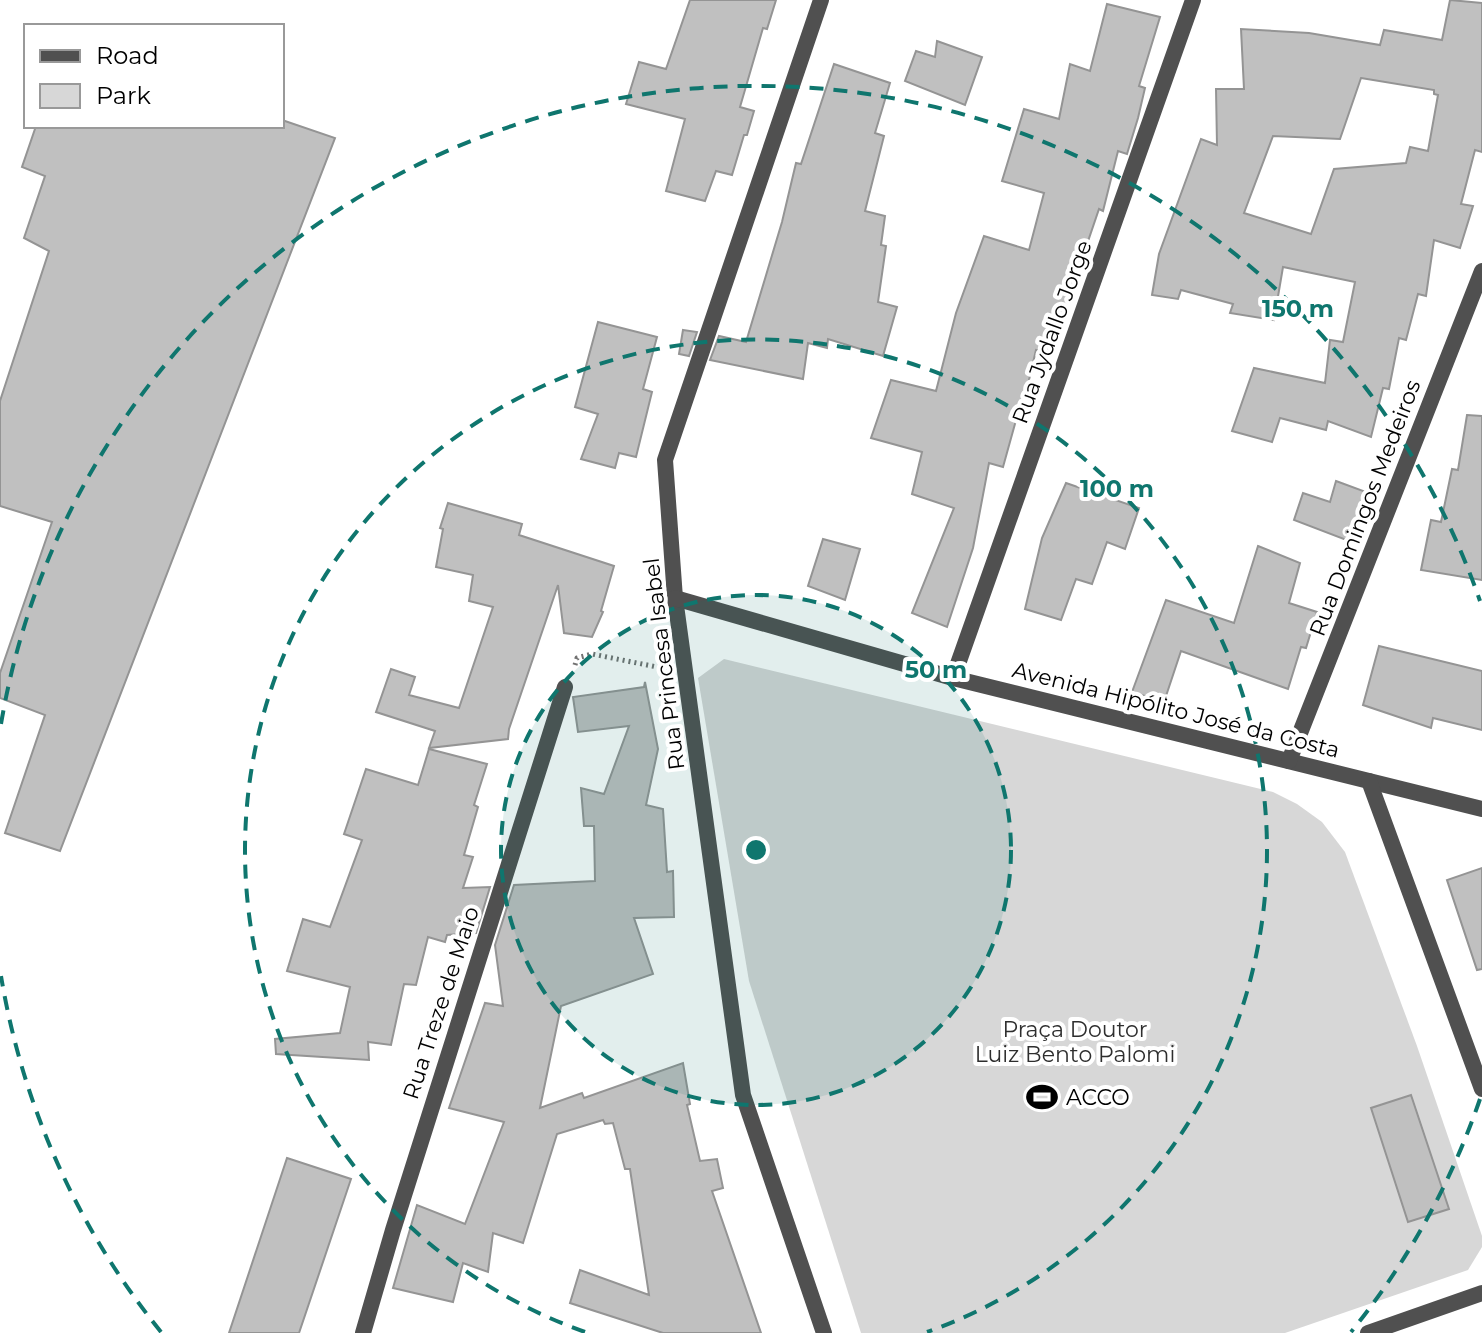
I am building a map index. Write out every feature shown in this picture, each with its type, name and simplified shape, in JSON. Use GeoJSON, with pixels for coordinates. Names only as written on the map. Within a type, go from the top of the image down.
{"type":"FeatureCollection","features":[{"type":"Feature","properties":{"kind":"street","name":"Rua Princesa Isabel"},"geometry":{"type":"LineString","coordinates":[[821,0],[665,460],[675,598],[743,1095],[824,1333]]}},
{"type":"Feature","properties":{"kind":"street","name":"Rua Jydallo Jorge"},"geometry":{"type":"LineString","coordinates":[[953,678],[1193,0]]}},
{"type":"Feature","properties":{"kind":"street","name":"Rua Domingos Medeiros"},"geometry":{"type":"LineString","coordinates":[[1289,761],[1482,271]]}},
{"type":"Feature","properties":{"kind":"street","name":"Avenida Hipólito José da Costa"},"geometry":{"type":"LineString","coordinates":[[675,598],[953,678],[1482,809]]}},
{"type":"Feature","properties":{"kind":"street","name":"Rua Treze de Maio"},"geometry":{"type":"LineString","coordinates":[[363,1333],[565,687]]}},
{"type":"Feature","properties":{"kind":"street"},"geometry":{"type":"LineString","coordinates":[[1369,781],[1480,1078]]}},
{"type":"Feature","properties":{"kind":"street"},"geometry":{"type":"LineString","coordinates":[[1368,1333],[1482,1293]]}},
{"type":"Feature","properties":{"kind":"path"},"geometry":{"type":"LineString","coordinates":[[565,687],[577,658],[592,654],[685,673]]}},
{"type":"Feature","properties":{"kind":"green space","name":"Praça Doutor Luiz Bento Palomi"},"geometry":{"type":"Polygon","coordinates":[[[724,659],[1273,792],[1322,822],[1345,852],[1417,1046],[1482,1236],[1482,1247],[1468,1270],[1285,1333],[861,1333],[749,981],[698,678],[724,659]]]}},
{"type":"Feature","properties":{"kind":"building"},"geometry":{"type":"Polygon","coordinates":[[[690,0],[776,0],[767,29],[763,28],[740,107],[754,111],[747,135],[744,135],[732,175],[716,171],[705,201],[666,191],[685,119],[626,104],[639,62],[666,69],[690,0]]]}},
{"type":"Feature","properties":{"kind":"building"},"geometry":{"type":"Polygon","coordinates":[[[1450,0],[1482,3],[1482,152],[1475,150],[1461,204],[1473,206],[1460,248],[1434,240],[1426,296],[1418,294],[1406,340],[1399,338],[1389,389],[1383,388],[1371,437],[1328,421],[1326,430],[1280,418],[1272,442],[1232,431],[1254,368],[1325,383],[1330,340],[1343,342],[1355,282],[1283,267],[1274,320],[1230,313],[1233,304],[1181,290],[1178,299],[1152,295],[1159,254],[1201,139],[1217,145],[1216,89],[1244,89],[1241,29],[1309,33],[1380,45],[1384,30],[1442,40],[1450,0]],[[1361,78],[1340,139],[1273,136],[1244,213],[1311,234],[1334,169],[1406,163],[1410,147],[1428,151],[1438,95],[1434,94],[1434,90],[1361,78]]]}},
{"type":"Feature","properties":{"kind":"building"},"geometry":{"type":"Polygon","coordinates":[[[1107,4],[1160,17],[1139,86],[1145,88],[1138,118],[1127,154],[1118,151],[1103,211],[1099,209],[1050,353],[1036,350],[1021,414],[1018,413],[1003,467],[989,463],[973,548],[947,627],[912,613],[954,508],[912,494],[922,452],[871,438],[891,380],[936,391],[956,313],[984,236],[1029,250],[1044,193],[1002,181],[1024,109],[1059,119],[1070,64],[1090,71],[1107,4]]]}},
{"type":"Feature","properties":{"kind":"building"},"geometry":{"type":"Polygon","coordinates":[[[937,41],[982,57],[965,105],[905,81],[916,51],[935,57],[937,41]]]}},
{"type":"Feature","properties":{"kind":"building"},"geometry":{"type":"Polygon","coordinates":[[[834,64],[890,83],[875,133],[884,136],[865,211],[885,216],[881,245],[886,246],[878,302],[897,307],[883,356],[828,339],[827,348],[808,343],[803,379],[710,360],[719,336],[746,342],[796,163],[801,164],[834,64]]]}},
{"type":"Feature","properties":{"kind":"building"},"geometry":{"type":"Polygon","coordinates":[[[284,121],[335,138],[60,851],[5,833],[45,715],[0,698],[0,673],[52,522],[0,506],[0,401],[49,251],[24,238],[45,176],[22,167],[35,128],[284,128],[284,121]]]}},
{"type":"Feature","properties":{"kind":"building"},"geometry":{"type":"Polygon","coordinates":[[[598,322],[657,337],[643,389],[652,392],[636,457],[619,453],[615,468],[581,459],[598,414],[575,407],[598,322]]]}},
{"type":"Feature","properties":{"kind":"building"},"geometry":{"type":"Polygon","coordinates":[[[683,330],[697,332],[689,356],[679,354],[683,330]]]}},
{"type":"Feature","properties":{"kind":"building"},"geometry":{"type":"Polygon","coordinates":[[[1467,415],[1482,416],[1482,580],[1421,570],[1431,520],[1441,522],[1452,469],[1458,470],[1467,415]]]}},
{"type":"Feature","properties":{"kind":"building"},"geometry":{"type":"Polygon","coordinates":[[[1336,481],[1366,492],[1349,541],[1294,520],[1303,493],[1330,502],[1336,481]]]}},
{"type":"Feature","properties":{"kind":"building"},"geometry":{"type":"Polygon","coordinates":[[[1066,483],[1139,508],[1125,549],[1107,542],[1092,584],[1076,579],[1061,620],[1025,609],[1042,538],[1066,483]]]}},
{"type":"Feature","properties":{"kind":"building"},"geometry":{"type":"Polygon","coordinates":[[[448,503],[522,524],[519,535],[614,566],[603,612],[592,637],[564,633],[558,585],[508,739],[429,748],[435,731],[376,712],[391,669],[415,677],[409,695],[459,708],[493,607],[469,601],[473,575],[436,567],[443,529],[440,528],[448,503]]]}},
{"type":"Feature","properties":{"kind":"building"},"geometry":{"type":"Polygon","coordinates":[[[823,539],[860,549],[845,600],[808,586],[823,539]]]}},
{"type":"Feature","properties":{"kind":"building"},"geometry":{"type":"Polygon","coordinates":[[[1258,546],[1300,563],[1289,603],[1317,612],[1306,648],[1301,647],[1288,689],[1181,651],[1164,702],[1132,692],[1166,600],[1234,623],[1258,546]]]}},
{"type":"Feature","properties":{"kind":"building"},"geometry":{"type":"Polygon","coordinates":[[[1379,646],[1482,671],[1482,730],[1433,718],[1431,728],[1363,705],[1379,646]]]}},
{"type":"Feature","properties":{"kind":"building"},"geometry":{"type":"Polygon","coordinates":[[[645,682],[658,749],[646,805],[663,809],[667,872],[673,871],[674,917],[634,918],[653,974],[561,1006],[540,1108],[582,1093],[584,1098],[683,1063],[690,1104],[687,1105],[700,1161],[717,1159],[723,1188],[712,1191],[761,1333],[663,1333],[570,1303],[580,1270],[649,1295],[630,1169],[625,1169],[613,1123],[605,1124],[603,1120],[557,1134],[523,1243],[493,1233],[488,1272],[463,1263],[453,1302],[393,1288],[417,1205],[465,1224],[504,1122],[449,1108],[485,1003],[503,1006],[495,945],[514,885],[595,881],[594,826],[584,826],[581,788],[604,794],[629,726],[578,732],[573,697],[644,687],[645,682]]]}},
{"type":"Feature","properties":{"kind":"building"},"geometry":{"type":"Polygon","coordinates":[[[429,749],[487,764],[474,805],[478,807],[464,855],[473,857],[463,888],[490,887],[476,933],[447,935],[445,942],[428,937],[416,985],[404,984],[391,1045],[368,1042],[369,1060],[276,1054],[275,1039],[340,1033],[350,987],[287,971],[303,919],[330,927],[362,840],[344,834],[366,769],[418,785],[429,749]]]}},
{"type":"Feature","properties":{"kind":"building"},"geometry":{"type":"Polygon","coordinates":[[[1482,868],[1482,969],[1477,970],[1447,880],[1482,868]]]}},
{"type":"Feature","properties":{"kind":"building"},"geometry":{"type":"Polygon","coordinates":[[[1411,1095],[1449,1209],[1408,1222],[1371,1108],[1411,1095]]]}},
{"type":"Feature","properties":{"kind":"building"},"geometry":{"type":"Polygon","coordinates":[[[287,1158],[351,1179],[299,1333],[229,1333],[287,1158]]]}},
{"type":"Feature","properties":{"kind":"place","name":"ACCO"},"geometry":{"type":"Point","coordinates":[1042,1097]}}]}
